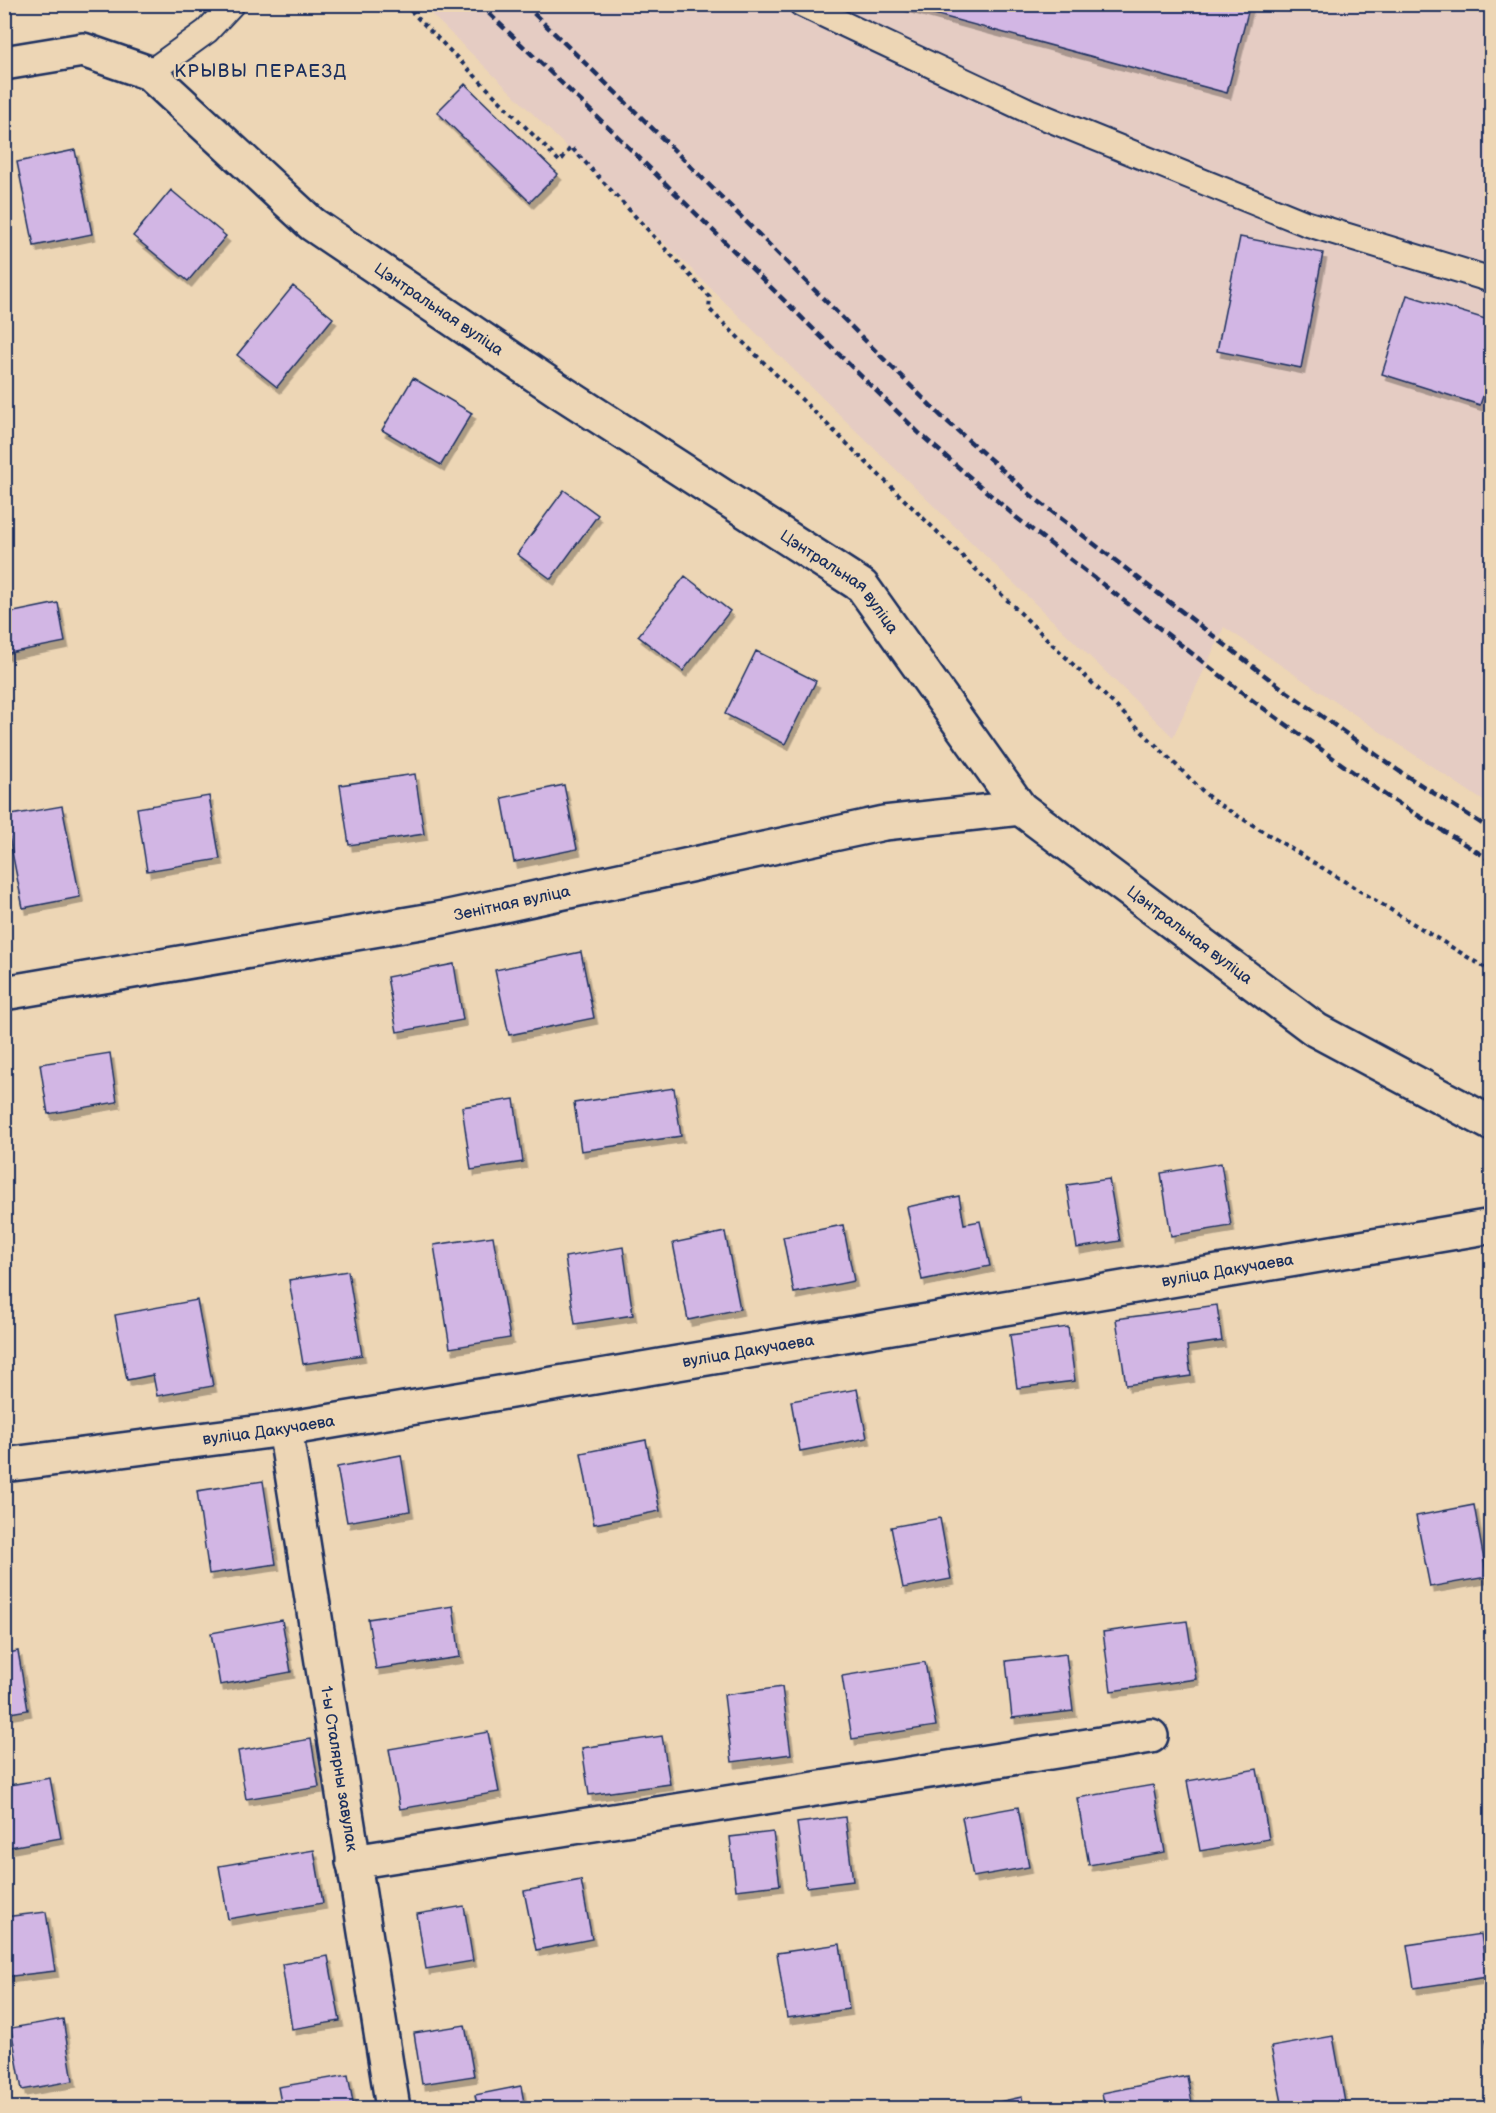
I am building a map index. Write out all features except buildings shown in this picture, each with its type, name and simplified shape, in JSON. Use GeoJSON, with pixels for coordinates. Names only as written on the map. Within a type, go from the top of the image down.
{"type":"FeatureCollection","features":[{"type":"Feature","properties":{"kind":"street"},"geometry":{"type":"LineString","coordinates":[[4,63],[83,50],[149,73]]}},
{"type":"Feature","properties":{"kind":"street","name":"Цэнтральная вуліца"},"geometry":{"type":"LineString","coordinates":[[149,73],[312,224],[558,390],[862,586],[1020,808],[1316,1030],[1491,1124]]}},
{"type":"Feature","properties":{"kind":"street","name":"Зенітная вуліца"},"geometry":{"type":"LineString","coordinates":[[4,993],[444,918],[884,823],[1020,808]]}},
{"type":"Feature","properties":{"kind":"street","name":"вуліца Дакучаева"},"geometry":{"type":"LineString","coordinates":[[4,1466],[285,1429],[1491,1226]]}},
{"type":"Feature","properties":{"kind":"street","name":"1-ы Сталярны завулак"},"geometry":{"type":"LineString","coordinates":[[285,1429],[393,2109]]}},
{"type":"Feature","properties":{"kind":"street"},"geometry":{"type":"LineString","coordinates":[[354,1862],[1151,1736]]}},
{"type":"Feature","properties":{"kind":"lane"},"geometry":{"type":"LineString","coordinates":[[149,73],[207,31],[232,4]]}},
{"type":"Feature","properties":{"kind":"lane"},"geometry":{"type":"LineString","coordinates":[[801,4],[1029,111],[1305,223],[1491,280]]}},
{"type":"Feature","properties":{"kind":"path"},"geometry":{"type":"LineString","coordinates":[[404,4],[560,162],[571,147],[710,297],[709,309],[1212,800],[1491,972]]}},
{"type":"Feature","properties":{"kind":"shaded area"},"geometry":{"type":"Polygon","coordinates":[[[422,5],[1491,5],[1491,806],[1224,627],[1173,737],[852,427],[422,5]]]}},
{"type":"Feature","properties":{"kind":"railway"},"geometry":{"type":"LineString","coordinates":[[479,4],[615,134],[920,434],[1017,518],[1256,703],[1388,797],[1492,861]]}},
{"type":"Feature","properties":{"kind":"railway"},"geometry":{"type":"LineString","coordinates":[[524,4],[643,119],[941,416],[1033,497],[1272,681],[1399,771],[1492,830]]}},
{"type":"Feature","properties":{"kind":"district","name":"КРЫВЫ ПЕРАЕЗД"},"geometry":{"type":"Point","coordinates":[261,71]}}]}
